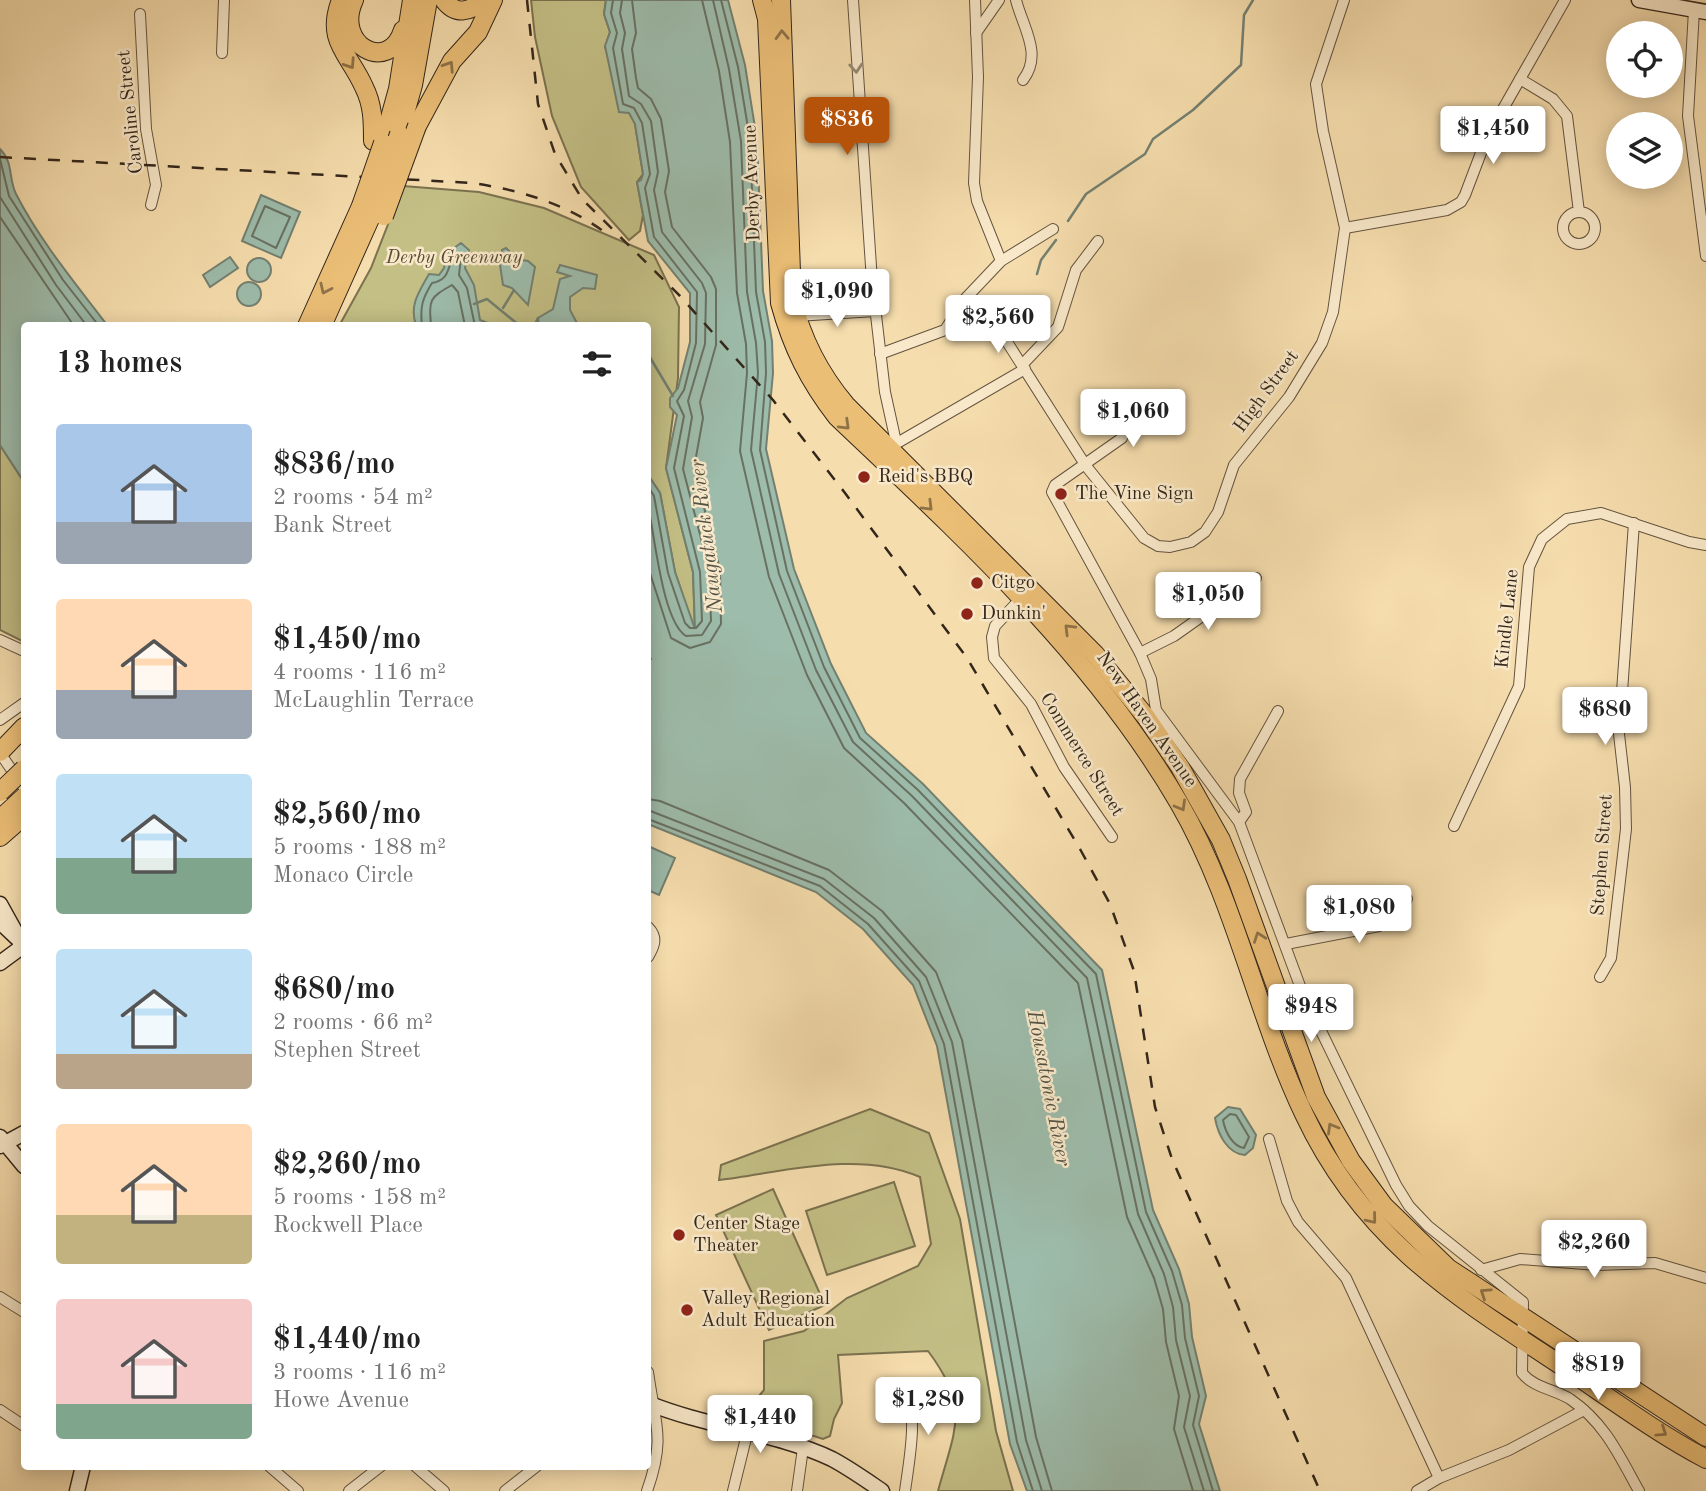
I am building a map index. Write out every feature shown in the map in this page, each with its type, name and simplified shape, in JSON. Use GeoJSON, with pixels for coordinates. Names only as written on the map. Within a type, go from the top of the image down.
{"type":"FeatureCollection","features":[{"type":"Feature","properties":{"kind":"highway"},"geometry":{"type":"LineString","coordinates":[[330,322],[365,263],[373,211],[378,142],[374,114],[364,85],[335,35],[335,15],[341,0]]}},
{"type":"Feature","properties":{"kind":"highway"},"geometry":{"type":"LineString","coordinates":[[354,0],[348,24],[350,35],[359,46],[382,52],[392,49],[399,42],[412,0]]}},
{"type":"Feature","properties":{"kind":"highway"},"geometry":{"type":"LineString","coordinates":[[378,142],[398,89],[412,0]]}},
{"type":"Feature","properties":{"kind":"highway"},"geometry":{"type":"LineString","coordinates":[[324,322],[373,211],[399,134],[413,85],[429,0]]}},
{"type":"Feature","properties":{"kind":"highway"},"geometry":{"type":"LineString","coordinates":[[444,0],[449,7],[461,11],[473,8],[482,0]]}},
{"type":"Feature","properties":{"kind":"highway"},"geometry":{"type":"LineString","coordinates":[[309,322],[373,211],[452,61],[478,32],[494,0]]}},
{"type":"Feature","properties":{"kind":"highway","name":"Derby Avenue"},"geometry":{"type":"LineString","coordinates":[[762,0],[766,8],[768,44],[779,120]]}},
{"type":"Feature","properties":{"kind":"highway","name":"Derby Avenue"},"geometry":{"type":"LineString","coordinates":[[781,0],[779,120],[783,252],[780,303],[791,342],[812,385],[837,417],[889,449]]}},
{"type":"Feature","properties":{"kind":"highway","name":"Derby Avenue"},"geometry":{"type":"LineString","coordinates":[[783,252],[796,316],[824,379],[889,449]]}},
{"type":"Feature","properties":{"kind":"highway","name":"New Haven Avenue"},"geometry":{"type":"LineString","coordinates":[[889,449],[1025,594],[1078,660],[1144,719],[1180,767],[1221,840],[1255,926],[1305,1117],[1325,1153],[1371,1219],[1409,1259],[1457,1297],[1706,1459]]}},
{"type":"Feature","properties":{"kind":"highway"},"geometry":{"type":"LineString","coordinates":[[0,752],[21,730]]}},
{"type":"Feature","properties":{"kind":"highway"},"geometry":{"type":"LineString","coordinates":[[0,792],[21,772]]}},
{"type":"Feature","properties":{"kind":"highway"},"geometry":{"type":"LineString","coordinates":[[0,809],[21,791]]}},
{"type":"Feature","properties":{"kind":"highway"},"geometry":{"type":"LineString","coordinates":[[1,831],[21,801]]}},
{"type":"Feature","properties":{"kind":"highway"},"geometry":{"type":"LineString","coordinates":[[1,831],[21,818]]}},
{"type":"Feature","properties":{"kind":"highway","name":"New Haven Avenue"},"geometry":{"type":"LineString","coordinates":[[1289,1050],[1329,1124],[1384,1206],[1448,1268],[1706,1437]]}},
{"type":"Feature","properties":{"kind":"main road"},"geometry":{"type":"LineString","coordinates":[[1639,0],[1700,11]]}},
{"type":"Feature","properties":{"kind":"main road"},"geometry":{"type":"LineString","coordinates":[[0,904],[21,941]]}},
{"type":"Feature","properties":{"kind":"main road"},"geometry":{"type":"LineString","coordinates":[[0,922],[21,942]]}},
{"type":"Feature","properties":{"kind":"main road"},"geometry":{"type":"LineString","coordinates":[[0,951],[16,940],[21,943]]}},
{"type":"Feature","properties":{"kind":"main road"},"geometry":{"type":"LineString","coordinates":[[0,963],[21,946]]}},
{"type":"Feature","properties":{"kind":"main road"},"geometry":{"type":"LineString","coordinates":[[21,1134],[1,1142],[21,1163]]}},
{"type":"Feature","properties":{"kind":"main road"},"geometry":{"type":"LineString","coordinates":[[651,1405],[803,1448],[832,1460],[882,1491]]}},
{"type":"Feature","properties":{"kind":"main road"},"geometry":{"type":"LineString","coordinates":[[77,1491],[82,1470]]}},
{"type":"Feature","properties":{"kind":"street"},"geometry":{"type":"LineString","coordinates":[[222,53],[224,0]]}},
{"type":"Feature","properties":{"kind":"street"},"geometry":{"type":"LineString","coordinates":[[853,0],[863,181],[889,449],[1024,367],[1058,327],[1076,270],[1098,241]]}},
{"type":"Feature","properties":{"kind":"street"},"geometry":{"type":"LineString","coordinates":[[975,0],[974,183],[977,201],[1001,261]]}},
{"type":"Feature","properties":{"kind":"street"},"geometry":{"type":"LineString","coordinates":[[976,33],[999,0]]}},
{"type":"Feature","properties":{"kind":"street"},"geometry":{"type":"LineString","coordinates":[[1016,0],[1033,50],[1030,72],[1023,80]]}},
{"type":"Feature","properties":{"kind":"street","name":"High Street"},"geometry":{"type":"LineString","coordinates":[[995,323],[1086,466],[1150,542],[1164,547],[1181,545],[1205,532],[1218,512],[1234,465],[1289,397],[1322,343],[1333,312],[1345,228],[1323,131],[1316,84],[1344,0]]}},
{"type":"Feature","properties":{"kind":"street"},"geometry":{"type":"LineString","coordinates":[[1345,228],[1447,210],[1461,202],[1487,136],[1565,0]]}},
{"type":"Feature","properties":{"kind":"street"},"geometry":{"type":"LineString","coordinates":[[1700,11],[1688,116],[1706,256]]}},
{"type":"Feature","properties":{"kind":"street","name":"Caroline Street"},"geometry":{"type":"LineString","coordinates":[[140,14],[146,129],[156,185],[151,205]]}},
{"type":"Feature","properties":{"kind":"street"},"geometry":{"type":"LineString","coordinates":[[1520,79],[1552,99],[1567,116],[1579,212]]}},
{"type":"Feature","properties":{"kind":"street"},"geometry":{"type":"LineString","coordinates":[[880,354],[945,330],[965,299],[1001,261],[1053,229]]}},
{"type":"Feature","properties":{"kind":"street"},"geometry":{"type":"LineString","coordinates":[[796,316],[875,311]]}},
{"type":"Feature","properties":{"kind":"street"},"geometry":{"type":"LineString","coordinates":[[1122,406],[1125,426],[1122,438],[1086,466],[1055,485],[1053,496],[1140,653],[1154,692],[1144,719],[1239,822],[1303,994],[1396,1185],[1409,1206],[1428,1226],[1523,1302],[1525,1320],[1520,1367],[1525,1377],[1561,1394],[1603,1426],[1639,1491]]}},
{"type":"Feature","properties":{"kind":"street","name":"Kindle Lane"},"geometry":{"type":"LineString","coordinates":[[1454,826],[1519,686],[1530,567],[1534,552],[1553,528],[1582,514],[1601,513],[1706,545]]}},
{"type":"Feature","properties":{"kind":"street","name":"Stephen Street"},"geometry":{"type":"LineString","coordinates":[[1600,977],[1611,958],[1626,829],[1619,734],[1634,523]]}},
{"type":"Feature","properties":{"kind":"street"},"geometry":{"type":"LineString","coordinates":[[1140,653],[1174,636],[1255,578]]}},
{"type":"Feature","properties":{"kind":"street","name":"Commerce Street"},"geometry":{"type":"LineString","coordinates":[[1025,594],[993,631],[994,658],[1031,704],[1064,767],[1112,837]]}},
{"type":"Feature","properties":{"kind":"street"},"geometry":{"type":"LineString","coordinates":[[0,640],[21,650]]}},
{"type":"Feature","properties":{"kind":"street"},"geometry":{"type":"LineString","coordinates":[[0,720],[21,705]]}},
{"type":"Feature","properties":{"kind":"street"},"geometry":{"type":"LineString","coordinates":[[1239,822],[1246,812],[1239,793],[1240,779],[1278,711]]}},
{"type":"Feature","properties":{"kind":"street"},"geometry":{"type":"LineString","coordinates":[[0,752],[21,784]]}},
{"type":"Feature","properties":{"kind":"street"},"geometry":{"type":"LineString","coordinates":[[1286,944],[1379,926],[1407,899]]}},
{"type":"Feature","properties":{"kind":"street"},"geometry":{"type":"LineString","coordinates":[[651,931],[655,936],[651,948]]}},
{"type":"Feature","properties":{"kind":"street"},"geometry":{"type":"LineString","coordinates":[[1269,1139],[1287,1201],[1298,1222],[1346,1278],[1439,1478]]}},
{"type":"Feature","properties":{"kind":"street"},"geometry":{"type":"LineString","coordinates":[[1481,1270],[1520,1259],[1597,1265],[1655,1263],[1706,1278]]}},
{"type":"Feature","properties":{"kind":"street"},"geometry":{"type":"LineString","coordinates":[[0,1297],[21,1310]]}},
{"type":"Feature","properties":{"kind":"street"},"geometry":{"type":"LineString","coordinates":[[905,1491],[913,1434],[912,1405],[907,1385]]}},
{"type":"Feature","properties":{"kind":"street"},"geometry":{"type":"LineString","coordinates":[[647,1491],[659,1445],[651,1405]]}},
{"type":"Feature","properties":{"kind":"street"},"geometry":{"type":"LineString","coordinates":[[0,1410],[21,1424]]}},
{"type":"Feature","properties":{"kind":"street"},"geometry":{"type":"LineString","coordinates":[[1417,1491],[1439,1478],[1509,1450],[1584,1410]]}},
{"type":"Feature","properties":{"kind":"street"},"geometry":{"type":"LineString","coordinates":[[733,1491],[747,1434]]}},
{"type":"Feature","properties":{"kind":"street"},"geometry":{"type":"LineString","coordinates":[[797,1491],[803,1448]]}},
{"type":"Feature","properties":{"kind":"street"},"geometry":{"type":"LineString","coordinates":[[274,1470],[298,1491]]}},
{"type":"Feature","properties":{"kind":"street"},"geometry":{"type":"LineString","coordinates":[[349,1491],[376,1470]]}},
{"type":"Feature","properties":{"kind":"street"},"geometry":{"type":"LineString","coordinates":[[420,1470],[444,1491]]}},
{"type":"Feature","properties":{"kind":"street"},"geometry":{"type":"LineString","coordinates":[[505,1491],[532,1470]]}},
{"type":"Feature","properties":{"kind":"green space"},"geometry":{"type":"Polygon","coordinates":[[[531,0],[606,0],[604,14],[610,32],[605,47],[635,124],[643,174],[637,182],[643,215],[640,231],[629,240],[581,187],[552,116],[535,37],[531,0]]]}},
{"type":"Feature","properties":{"kind":"green space","name":"Derby Greenway"},"geometry":{"type":"Polygon","coordinates":[[[403,186],[479,192],[544,208],[654,255],[679,307],[678,378],[666,468],[693,572],[695,632],[675,572],[660,493],[651,480],[651,322],[341,322],[371,268],[403,186]]]}},
{"type":"Feature","properties":{"kind":"green space"},"geometry":{"type":"Polygon","coordinates":[[[0,445],[21,477],[21,640],[0,630],[0,445]]]}},
{"type":"Feature","properties":{"kind":"green space"},"geometry":{"type":"Polygon","coordinates":[[[870,1109],[929,1133],[960,1219],[996,1431],[1013,1491],[938,1491],[954,1434],[955,1404],[950,1388],[928,1351],[838,1355],[842,1403],[830,1436],[823,1439],[757,1418],[759,1396],[764,1390],[764,1341],[804,1331],[847,1298],[918,1266],[931,1244],[920,1177],[896,1169],[846,1164],[795,1168],[719,1180],[721,1165],[870,1109]]]}},
{"type":"Feature","properties":{"kind":"green space"},"geometry":{"type":"Polygon","coordinates":[[[894,1182],[915,1246],[827,1275],[806,1211],[894,1182]]]}},
{"type":"Feature","properties":{"kind":"green space"},"geometry":{"type":"Polygon","coordinates":[[[773,1189],[825,1305],[769,1330],[716,1215],[773,1189]]]}},
{"type":"Feature","properties":{"kind":"water"},"geometry":{"type":"Polygon","coordinates":[[[606,0],[728,0],[745,65],[757,140],[763,291],[772,341],[773,373],[766,449],[794,569],[831,664],[866,733],[923,784],[1102,970],[1153,1210],[1179,1269],[1189,1304],[1192,1337],[1206,1396],[1199,1424],[1220,1491],[1027,1491],[1010,1444],[937,1046],[913,985],[863,929],[816,892],[651,825],[651,480],[660,493],[675,572],[695,629],[693,572],[666,468],[677,415],[670,407],[670,398],[678,388],[690,342],[690,293],[648,241],[637,182],[643,174],[635,124],[629,113],[619,112],[605,46],[610,32],[604,14],[606,0]]]}},
{"type":"Feature","properties":{"kind":"water"},"geometry":{"type":"Polygon","coordinates":[[[0,149],[9,165],[16,194],[36,229],[105,322],[21,322],[21,477],[0,445],[0,149]]]}},
{"type":"Feature","properties":{"kind":"water"},"geometry":{"type":"Polygon","coordinates":[[[261,195],[300,212],[281,258],[242,241],[261,195]]]}},
{"type":"Feature","properties":{"kind":"water"},"geometry":{"type":"Polygon","coordinates":[[[461,243],[469,250],[465,268],[474,285],[480,320],[485,322],[415,322],[416,299],[429,274],[439,275],[444,268],[447,253],[461,243]]]}},
{"type":"Feature","properties":{"kind":"water"},"geometry":{"type":"Polygon","coordinates":[[[506,248],[517,259],[528,261],[535,267],[528,305],[512,288],[503,285],[500,265],[502,250],[506,248]]]}},
{"type":"Feature","properties":{"kind":"water"},"geometry":{"type":"Polygon","coordinates":[[[230,257],[238,268],[210,287],[203,275],[230,257]]]}},
{"type":"Feature","properties":{"kind":"water"},"geometry":{"type":"Polygon","coordinates":[[[259,258],[267,262],[271,270],[267,278],[259,282],[251,278],[247,270],[251,262],[259,258]]]}},
{"type":"Feature","properties":{"kind":"water"},"geometry":{"type":"Polygon","coordinates":[[[560,265],[597,275],[595,289],[583,288],[570,297],[570,310],[576,322],[539,322],[538,318],[553,309],[560,279],[570,276],[557,272],[560,265]]]}},
{"type":"Feature","properties":{"kind":"water"},"geometry":{"type":"Polygon","coordinates":[[[249,282],[257,286],[261,294],[257,302],[249,306],[241,302],[237,294],[241,286],[249,282]]]}},
{"type":"Feature","properties":{"kind":"water"},"geometry":{"type":"Polygon","coordinates":[[[651,847],[675,858],[659,895],[651,891],[651,847]]]}},
{"type":"Feature","properties":{"kind":"water"},"geometry":{"type":"Polygon","coordinates":[[[1228,1107],[1240,1109],[1256,1135],[1253,1148],[1245,1155],[1229,1147],[1219,1131],[1215,1118],[1228,1107]]]}},
{"type":"Feature","properties":{"kind":"waterway"},"geometry":{"type":"LineString","coordinates":[[1068,221],[1086,194],[1145,154],[1153,139],[1193,110],[1241,65],[1244,15],[1253,0]]}},
{"type":"Feature","properties":{"kind":"waterway"},"geometry":{"type":"LineString","coordinates":[[1037,274],[1041,260],[1056,240]]}},
{"type":"Feature","properties":{"kind":"waterway"},"geometry":{"type":"LineString","coordinates":[[503,308],[514,290]]}},
{"type":"Feature","properties":{"kind":"waterway"},"geometry":{"type":"LineString","coordinates":[[474,304],[487,299],[515,322]]}},
{"type":"Feature","properties":{"kind":"waterway"},"geometry":{"type":"LineString","coordinates":[[536,322],[538,318]]}},
{"type":"Feature","properties":{"kind":"waterway"},"geometry":{"type":"LineString","coordinates":[[651,359],[673,396]]}},
{"type":"Feature","properties":{"kind":"railway"},"geometry":{"type":"LineString","coordinates":[[527,0],[538,104],[555,154],[582,199],[680,296],[773,400],[845,493],[967,658],[1110,904],[1134,971],[1155,1107],[1172,1159],[1320,1491]]}},
{"type":"Feature","properties":{"kind":"railway"},"geometry":{"type":"LineString","coordinates":[[0,157],[472,183],[543,200],[576,214],[607,234]]}},
{"type":"Feature","properties":{"kind":"place","name":"Reid's BBQ"},"geometry":{"type":"Point","coordinates":[864,477]}},
{"type":"Feature","properties":{"kind":"place","name":"The Vine Sign"},"geometry":{"type":"Point","coordinates":[1061,494]}},
{"type":"Feature","properties":{"kind":"place","name":"Citgo"},"geometry":{"type":"Point","coordinates":[977,583]}},
{"type":"Feature","properties":{"kind":"place","name":"Dunkin'"},"geometry":{"type":"Point","coordinates":[967,614]}},
{"type":"Feature","properties":{"kind":"place","name":"Center Stage Theater"},"geometry":{"type":"Point","coordinates":[679,1235]}},
{"type":"Feature","properties":{"kind":"place","name":"Valley Regional Adult Education"},"geometry":{"type":"Point","coordinates":[687,1310]}},
{"type":"Feature","properties":{"kind":"water label","name":"Naugatuck River"},"geometry":{"type":"Point","coordinates":[707,536]}},
{"type":"Feature","properties":{"kind":"water label","name":"Housatonic River"},"geometry":{"type":"Point","coordinates":[1048,1088]}}]}
